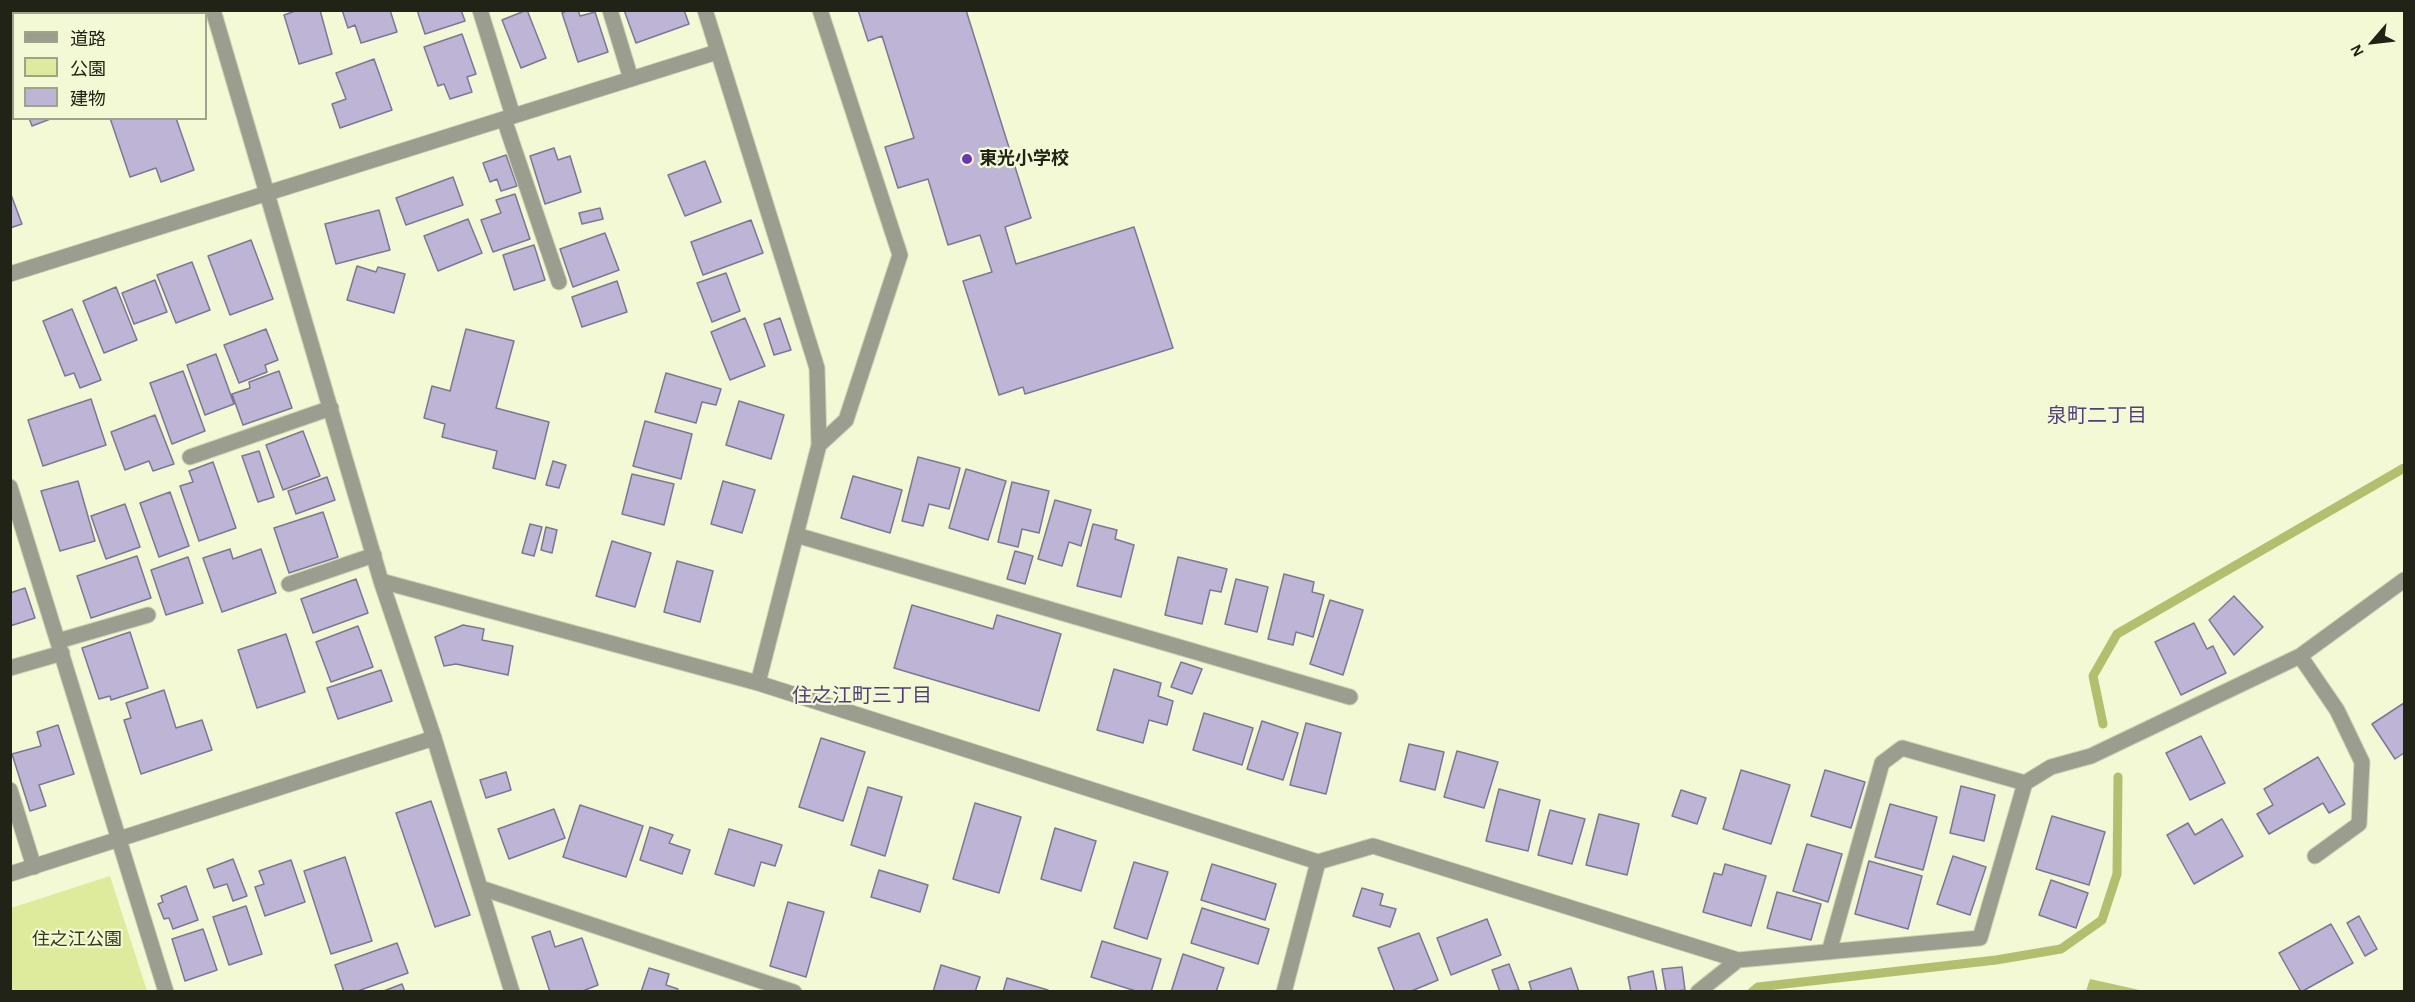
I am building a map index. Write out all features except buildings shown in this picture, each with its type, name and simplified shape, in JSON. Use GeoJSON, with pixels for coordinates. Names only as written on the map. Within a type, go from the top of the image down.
{"type":"FeatureCollection","features":[{"type":"Feature","properties":{"kind":"street"},"geometry":{"type":"LineString","coordinates":[[213,10],[269,193],[381,581],[434,738],[512,992]]}},
{"type":"Feature","properties":{"kind":"street"},"geometry":{"type":"LineString","coordinates":[[480,10],[509,118],[559,282]]}},
{"type":"Feature","properties":{"kind":"street"},"geometry":{"type":"LineString","coordinates":[[610,10],[631,79]]}},
{"type":"Feature","properties":{"kind":"street"},"geometry":{"type":"LineString","coordinates":[[705,10],[817,368],[819,445],[758,683]]}},
{"type":"Feature","properties":{"kind":"street"},"geometry":{"type":"LineString","coordinates":[[819,445],[846,420],[900,255],[820,10]]}},
{"type":"Feature","properties":{"kind":"street"},"geometry":{"type":"LineString","coordinates":[[10,274],[717,52]]}},
{"type":"Feature","properties":{"kind":"street"},"geometry":{"type":"LineString","coordinates":[[190,457],[331,408]]}},
{"type":"Feature","properties":{"kind":"street"},"geometry":{"type":"LineString","coordinates":[[10,487],[166,992]]}},
{"type":"Feature","properties":{"kind":"street"},"geometry":{"type":"LineString","coordinates":[[796,535],[1350,697]]}},
{"type":"Feature","properties":{"kind":"street"},"geometry":{"type":"LineString","coordinates":[[289,584],[374,555]]}},
{"type":"Feature","properties":{"kind":"street"},"geometry":{"type":"LineString","coordinates":[[381,581],[758,683],[1318,862],[1373,846],[1738,960],[1980,938],[2025,783],[2051,767],[2091,756],[2300,656],[2404,580]]}},
{"type":"Feature","properties":{"kind":"street"},"geometry":{"type":"LineString","coordinates":[[10,668],[148,615]]}},
{"type":"Feature","properties":{"kind":"street"},"geometry":{"type":"LineString","coordinates":[[2300,656],[2337,710],[2362,762],[2359,824],[2315,856]]}},
{"type":"Feature","properties":{"kind":"street"},"geometry":{"type":"LineString","coordinates":[[10,874],[120,841],[434,738]]}},
{"type":"Feature","properties":{"kind":"street"},"geometry":{"type":"LineString","coordinates":[[1829,952],[1882,763],[1902,748],[2025,783]]}},
{"type":"Feature","properties":{"kind":"street"},"geometry":{"type":"LineString","coordinates":[[10,790],[33,867]]}},
{"type":"Feature","properties":{"kind":"street"},"geometry":{"type":"LineString","coordinates":[[1284,992],[1318,862]]}},
{"type":"Feature","properties":{"kind":"street"},"geometry":{"type":"LineString","coordinates":[[481,888],[758,986],[794,992]]}},
{"type":"Feature","properties":{"kind":"street"},"geometry":{"type":"LineString","coordinates":[[1698,992],[1738,960]]}},
{"type":"Feature","properties":{"kind":"green space","name":"住之江公園"},"geometry":{"type":"Polygon","coordinates":[[[110,876],[147,991],[11,991],[11,908],[110,876]]]}},
{"type":"Feature","properties":{"kind":"green space"},"geometry":{"type":"Polygon","coordinates":[[[2090,979],[2144,991],[2086,991],[2090,979]]]}},
{"type":"Feature","properties":{"kind":"waterway"},"geometry":{"type":"LineString","coordinates":[[2103,724],[2093,676],[2117,634],[2404,468]]}},
{"type":"Feature","properties":{"kind":"waterway"},"geometry":{"type":"LineString","coordinates":[[1752,992],[1758,987],[1996,960],[2061,949],[2102,920],[2117,874],[2118,777]]}},
{"type":"Feature","properties":{"kind":"place","name":"東光小学校"},"geometry":{"type":"Point","coordinates":[967,159]}},
{"type":"Feature","properties":{"kind":"district","name":"泉町二丁目"},"geometry":{"type":"Point","coordinates":[2097,416]}},
{"type":"Feature","properties":{"kind":"district","name":"住之江町三丁目"},"geometry":{"type":"Point","coordinates":[862,696]}}]}
